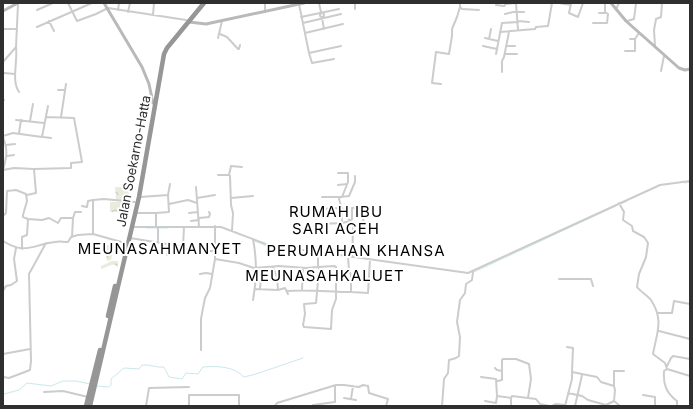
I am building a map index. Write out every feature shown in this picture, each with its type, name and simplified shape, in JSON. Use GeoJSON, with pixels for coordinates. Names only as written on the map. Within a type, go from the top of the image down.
{"type":"FeatureCollection","features":[{"type":"Feature","properties":{"kind":"highway","name":"Jalan Soekarno-Hatta"},"geometry":{"type":"LineString","coordinates":[[188,21],[200,3]]}},
{"type":"Feature","properties":{"kind":"highway","name":"Jalan Soekarno-Hatta"},"geometry":{"type":"LineString","coordinates":[[116,291],[125,243],[139,197],[162,50],[204,3]]}},
{"type":"Feature","properties":{"kind":"highway","name":"Jalan Soekarno-Hatta"},"geometry":{"type":"LineString","coordinates":[[90,406],[94,381],[129,238],[164,54],[178,32]]}},
{"type":"Feature","properties":{"kind":"highway","name":"Jalan Soekarno-Hatta"},"geometry":{"type":"LineString","coordinates":[[86,406],[88,397],[92,390]]}},
{"type":"Feature","properties":{"kind":"street"},"geometry":{"type":"LineString","coordinates":[[7,3],[9,7]]}},
{"type":"Feature","properties":{"kind":"street"},"geometry":{"type":"LineString","coordinates":[[3,11],[18,3],[15,84],[19,92]]}},
{"type":"Feature","properties":{"kind":"street"},"geometry":{"type":"LineString","coordinates":[[37,10],[53,3]]}},
{"type":"Feature","properties":{"kind":"street"},"geometry":{"type":"LineString","coordinates":[[68,3],[77,22],[107,8],[188,21],[201,25],[304,3]]}},
{"type":"Feature","properties":{"kind":"street"},"geometry":{"type":"LineString","coordinates":[[37,27],[92,3]]}},
{"type":"Feature","properties":{"kind":"street"},"geometry":{"type":"LineString","coordinates":[[104,3],[146,74],[153,103]]}},
{"type":"Feature","properties":{"kind":"street"},"geometry":{"type":"LineString","coordinates":[[118,10],[119,3]]}},
{"type":"Feature","properties":{"kind":"street"},"geometry":{"type":"LineString","coordinates":[[128,12],[130,3]]}},
{"type":"Feature","properties":{"kind":"street"},"geometry":{"type":"LineString","coordinates":[[153,15],[154,3]]}},
{"type":"Feature","properties":{"kind":"street"},"geometry":{"type":"LineString","coordinates":[[265,3],[266,12]]}},
{"type":"Feature","properties":{"kind":"street"},"geometry":{"type":"LineString","coordinates":[[319,3],[321,13],[324,15],[322,18],[324,29]]}},
{"type":"Feature","properties":{"kind":"street"},"geometry":{"type":"LineString","coordinates":[[355,3],[355,9]]}},
{"type":"Feature","properties":{"kind":"street"},"geometry":{"type":"LineString","coordinates":[[441,84],[432,83],[436,52],[448,54],[452,29],[457,17],[460,3]]}},
{"type":"Feature","properties":{"kind":"street"},"geometry":{"type":"LineString","coordinates":[[496,5],[504,6],[506,4],[516,3],[518,30]]}},
{"type":"Feature","properties":{"kind":"street"},"geometry":{"type":"LineString","coordinates":[[500,32],[535,29],[536,27],[548,26],[552,3]]}},
{"type":"Feature","properties":{"kind":"street"},"geometry":{"type":"LineString","coordinates":[[559,3],[571,4],[569,13],[579,17],[583,3]]}},
{"type":"Feature","properties":{"kind":"street"},"geometry":{"type":"LineString","coordinates":[[593,23],[607,23],[608,14],[605,12],[606,3]]}},
{"type":"Feature","properties":{"kind":"street"},"geometry":{"type":"LineString","coordinates":[[611,3],[626,21],[681,69],[690,69]]}},
{"type":"Feature","properties":{"kind":"street"},"geometry":{"type":"LineString","coordinates":[[616,10],[619,3]]}},
{"type":"Feature","properties":{"kind":"street"},"geometry":{"type":"LineString","coordinates":[[626,21],[634,19],[636,3]]}},
{"type":"Feature","properties":{"kind":"street"},"geometry":{"type":"LineString","coordinates":[[655,46],[654,30],[656,20],[661,16],[662,3]]}},
{"type":"Feature","properties":{"kind":"street"},"geometry":{"type":"LineString","coordinates":[[299,4],[312,63],[334,58]]}},
{"type":"Feature","properties":{"kind":"street"},"geometry":{"type":"LineString","coordinates":[[460,7],[462,9],[479,10]]}},
{"type":"Feature","properties":{"kind":"street"},"geometry":{"type":"LineString","coordinates":[[301,17],[339,8]]}},
{"type":"Feature","properties":{"kind":"street"},"geometry":{"type":"LineString","coordinates":[[505,14],[524,12]]}},
{"type":"Feature","properties":{"kind":"street"},"geometry":{"type":"LineString","coordinates":[[599,13],[605,12]]}},
{"type":"Feature","properties":{"kind":"street"},"geometry":{"type":"LineString","coordinates":[[303,23],[341,14]]}},
{"type":"Feature","properties":{"kind":"street"},"geometry":{"type":"LineString","coordinates":[[49,21],[54,31]]}},
{"type":"Feature","properties":{"kind":"street"},"geometry":{"type":"LineString","coordinates":[[218,38],[222,21]]}},
{"type":"Feature","properties":{"kind":"street"},"geometry":{"type":"LineString","coordinates":[[496,54],[503,23],[529,22]]}},
{"type":"Feature","properties":{"kind":"street"},"geometry":{"type":"LineString","coordinates":[[305,33],[343,24]]}},
{"type":"Feature","properties":{"kind":"street"},"geometry":{"type":"LineString","coordinates":[[3,29],[18,29]]}},
{"type":"Feature","properties":{"kind":"street"},"geometry":{"type":"LineString","coordinates":[[489,39],[491,29]]}},
{"type":"Feature","properties":{"kind":"street"},"geometry":{"type":"LineString","coordinates":[[502,72],[502,61],[505,54],[509,32]]}},
{"type":"Feature","properties":{"kind":"street"},"geometry":{"type":"LineString","coordinates":[[625,51],[635,51],[635,40],[639,33]]}},
{"type":"Feature","properties":{"kind":"street"},"geometry":{"type":"LineString","coordinates":[[220,34],[227,37],[238,49],[240,45]]}},
{"type":"Feature","properties":{"kind":"street"},"geometry":{"type":"LineString","coordinates":[[485,38],[498,41]]}},
{"type":"Feature","properties":{"kind":"street"},"geometry":{"type":"LineString","coordinates":[[630,40],[635,40]]}},
{"type":"Feature","properties":{"kind":"street"},"geometry":{"type":"LineString","coordinates":[[309,53],[341,46]]}},
{"type":"Feature","properties":{"kind":"street"},"geometry":{"type":"LineString","coordinates":[[483,46],[497,49]]}},
{"type":"Feature","properties":{"kind":"street"},"geometry":{"type":"LineString","coordinates":[[506,46],[515,46]]}},
{"type":"Feature","properties":{"kind":"street"},"geometry":{"type":"LineString","coordinates":[[3,62],[16,47]]}},
{"type":"Feature","properties":{"kind":"street"},"geometry":{"type":"LineString","coordinates":[[505,54],[517,54]]}},
{"type":"Feature","properties":{"kind":"street"},"geometry":{"type":"LineString","coordinates":[[661,71],[665,55]]}},
{"type":"Feature","properties":{"kind":"street"},"geometry":{"type":"LineString","coordinates":[[4,73],[15,74]]}},
{"type":"Feature","properties":{"kind":"street"},"geometry":{"type":"LineString","coordinates":[[61,117],[66,84]]}},
{"type":"Feature","properties":{"kind":"street"},"geometry":{"type":"LineString","coordinates":[[58,90],[65,90]]}},
{"type":"Feature","properties":{"kind":"street"},"geometry":{"type":"LineString","coordinates":[[30,121],[33,104]]}},
{"type":"Feature","properties":{"kind":"street"},"geometry":{"type":"LineString","coordinates":[[42,137],[48,106]]}},
{"type":"Feature","properties":{"kind":"street"},"geometry":{"type":"LineString","coordinates":[[46,117],[76,119],[77,139],[80,143],[82,162],[71,163],[70,168],[14,168],[3,170],[7,156],[3,136],[19,133],[52,138]]}},
{"type":"Feature","properties":{"kind":"street"},"geometry":{"type":"LineString","coordinates":[[16,120],[44,123]]}},
{"type":"Feature","properties":{"kind":"street"},"geometry":{"type":"LineString","coordinates":[[19,133],[21,120]]}},
{"type":"Feature","properties":{"kind":"street"},"geometry":{"type":"LineString","coordinates":[[6,145],[14,144]]}},
{"type":"Feature","properties":{"kind":"street"},"geometry":{"type":"LineString","coordinates":[[7,156],[14,155]]}},
{"type":"Feature","properties":{"kind":"street"},"geometry":{"type":"LineString","coordinates":[[232,231],[233,213],[229,175],[231,166],[242,167]]}},
{"type":"Feature","properties":{"kind":"street"},"geometry":{"type":"LineString","coordinates":[[27,196],[36,193],[34,169]]}},
{"type":"Feature","properties":{"kind":"street"},"geometry":{"type":"LineString","coordinates":[[338,173],[348,173],[348,182],[339,199],[342,208],[353,226],[352,256]]}},
{"type":"Feature","properties":{"kind":"street"},"geometry":{"type":"LineString","coordinates":[[218,176],[229,175]]}},
{"type":"Feature","properties":{"kind":"street"},"geometry":{"type":"LineString","coordinates":[[322,198],[349,196],[355,182],[355,176]]}},
{"type":"Feature","properties":{"kind":"street"},"geometry":{"type":"LineString","coordinates":[[130,228],[220,227],[271,246],[348,257],[352,256],[466,273],[473,272],[660,185],[690,181]]}},
{"type":"Feature","properties":{"kind":"street"},"geometry":{"type":"LineString","coordinates":[[135,213],[169,212],[168,195],[170,184]]}},
{"type":"Feature","properties":{"kind":"street"},"geometry":{"type":"LineString","coordinates":[[338,184],[347,184]]}},
{"type":"Feature","properties":{"kind":"street"},"geometry":{"type":"LineString","coordinates":[[196,188],[199,227]]}},
{"type":"Feature","properties":{"kind":"street"},"geometry":{"type":"LineString","coordinates":[[3,216],[6,213],[8,190],[16,190],[25,193],[27,196]]}},
{"type":"Feature","properties":{"kind":"street"},"geometry":{"type":"LineString","coordinates":[[139,197],[168,195]]}},
{"type":"Feature","properties":{"kind":"street"},"geometry":{"type":"LineString","coordinates":[[196,198],[215,195]]}},
{"type":"Feature","properties":{"kind":"street"},"geometry":{"type":"LineString","coordinates":[[27,196],[23,217],[28,219],[43,220],[49,218],[57,223],[61,218],[73,218]]}},
{"type":"Feature","properties":{"kind":"street"},"geometry":{"type":"LineString","coordinates":[[231,198],[253,196]]}},
{"type":"Feature","properties":{"kind":"street"},"geometry":{"type":"LineString","coordinates":[[82,206],[87,207],[88,201],[104,199],[135,202]]}},
{"type":"Feature","properties":{"kind":"street"},"geometry":{"type":"LineString","coordinates":[[92,234],[93,200]]}},
{"type":"Feature","properties":{"kind":"street"},"geometry":{"type":"LineString","coordinates":[[169,204],[188,200],[197,203]]}},
{"type":"Feature","properties":{"kind":"street"},"geometry":{"type":"LineString","coordinates":[[619,203],[624,212],[623,220],[632,226],[633,232],[644,237],[647,242],[646,257],[639,274],[637,287],[650,299],[657,313],[659,331],[653,354],[663,361],[667,367],[690,376]]}},
{"type":"Feature","properties":{"kind":"street"},"geometry":{"type":"LineString","coordinates":[[350,221],[352,219],[352,208],[362,207],[364,226],[353,226]]}},
{"type":"Feature","properties":{"kind":"street"},"geometry":{"type":"LineString","coordinates":[[320,209],[342,208]]}},
{"type":"Feature","properties":{"kind":"street"},"geometry":{"type":"LineString","coordinates":[[342,208],[342,223]]}},
{"type":"Feature","properties":{"kind":"street"},"geometry":{"type":"LineString","coordinates":[[72,237],[73,218],[75,212],[81,212]]}},
{"type":"Feature","properties":{"kind":"street"},"geometry":{"type":"LineString","coordinates":[[189,213],[198,212]]}},
{"type":"Feature","properties":{"kind":"street"},"geometry":{"type":"LineString","coordinates":[[191,221],[209,217],[209,212]]}},
{"type":"Feature","properties":{"kind":"street"},"geometry":{"type":"LineString","coordinates":[[156,213],[158,242]]}},
{"type":"Feature","properties":{"kind":"street"},"geometry":{"type":"LineString","coordinates":[[22,249],[22,237],[27,235],[28,219]]}},
{"type":"Feature","properties":{"kind":"street"},"geometry":{"type":"LineString","coordinates":[[321,224],[350,221]]}},
{"type":"Feature","properties":{"kind":"street"},"geometry":{"type":"LineString","coordinates":[[201,350],[201,319],[205,298],[210,288],[215,259],[215,227]]}},
{"type":"Feature","properties":{"kind":"street"},"geometry":{"type":"LineString","coordinates":[[183,247],[184,228]]}},
{"type":"Feature","properties":{"kind":"street"},"geometry":{"type":"LineString","coordinates":[[3,241],[16,248],[22,249],[57,241],[68,242],[71,237],[92,234],[125,243]]}},
{"type":"Feature","properties":{"kind":"street"},"geometry":{"type":"LineString","coordinates":[[129,238],[183,247],[191,251],[215,251]]}},
{"type":"Feature","properties":{"kind":"street"},"geometry":{"type":"LineString","coordinates":[[253,240],[256,268],[253,300]]}},
{"type":"Feature","properties":{"kind":"street"},"geometry":{"type":"LineString","coordinates":[[3,377],[8,378],[29,370],[31,361],[29,274],[46,244]]}},
{"type":"Feature","properties":{"kind":"street"},"geometry":{"type":"LineString","coordinates":[[167,244],[167,255]]}},
{"type":"Feature","properties":{"kind":"street"},"geometry":{"type":"LineString","coordinates":[[3,291],[6,286],[17,281],[14,259],[16,248]]}},
{"type":"Feature","properties":{"kind":"street"},"geometry":{"type":"LineString","coordinates":[[215,259],[239,263],[251,268],[303,268],[318,267],[336,266],[336,299],[332,310],[331,329],[303,326],[305,314],[304,305],[316,303],[320,271],[318,267],[318,252]]}},
{"type":"Feature","properties":{"kind":"street"},"geometry":{"type":"LineString","coordinates":[[348,257],[351,275],[351,292]]}},
{"type":"Feature","properties":{"kind":"street"},"geometry":{"type":"LineString","coordinates":[[255,289],[278,290],[285,288],[287,291],[302,289],[368,294],[370,259]]}},
{"type":"Feature","properties":{"kind":"street"},"geometry":{"type":"LineString","coordinates":[[273,267],[277,278],[278,290]]}},
{"type":"Feature","properties":{"kind":"street"},"geometry":{"type":"LineString","coordinates":[[302,289],[303,268]]}},
{"type":"Feature","properties":{"kind":"street"},"geometry":{"type":"LineString","coordinates":[[442,406],[444,379],[448,373],[450,360],[459,356],[460,338],[457,322],[460,300],[465,293],[466,284],[470,283],[472,280],[473,272]]}},
{"type":"Feature","properties":{"kind":"street"},"geometry":{"type":"LineString","coordinates":[[200,274],[212,274]]}},
{"type":"Feature","properties":{"kind":"street"},"geometry":{"type":"LineString","coordinates":[[260,289],[261,277]]}},
{"type":"Feature","properties":{"kind":"street"},"geometry":{"type":"LineString","coordinates":[[559,279],[591,279],[593,286]]}},
{"type":"Feature","properties":{"kind":"street"},"geometry":{"type":"LineString","coordinates":[[657,313],[672,313],[674,302],[690,304]]}},
{"type":"Feature","properties":{"kind":"street"},"geometry":{"type":"LineString","coordinates":[[659,331],[690,339]]}},
{"type":"Feature","properties":{"kind":"street"},"geometry":{"type":"LineString","coordinates":[[552,406],[556,404],[565,406],[572,372],[573,348],[567,347]]}},
{"type":"Feature","properties":{"kind":"street"},"geometry":{"type":"LineString","coordinates":[[3,354],[30,350]]}},
{"type":"Feature","properties":{"kind":"street"},"geometry":{"type":"LineString","coordinates":[[677,406],[677,401],[669,395],[664,382],[664,371],[670,358],[673,356],[690,358]]}},
{"type":"Feature","properties":{"kind":"street"},"geometry":{"type":"LineString","coordinates":[[481,377],[502,380],[502,360],[506,358],[529,364],[531,379],[528,398]]}},
{"type":"Feature","properties":{"kind":"street"},"geometry":{"type":"LineString","coordinates":[[495,368],[502,371]]}},
{"type":"Feature","properties":{"kind":"street"},"geometry":{"type":"LineString","coordinates":[[614,401],[616,390],[614,386],[614,371],[624,371]]}},
{"type":"Feature","properties":{"kind":"street"},"geometry":{"type":"LineString","coordinates":[[572,372],[597,377],[601,382],[614,386]]}},
{"type":"Feature","properties":{"kind":"street"},"geometry":{"type":"LineString","coordinates":[[575,406],[582,375]]}},
{"type":"Feature","properties":{"kind":"street"},"geometry":{"type":"LineString","coordinates":[[485,401],[496,403],[497,380]]}},
{"type":"Feature","properties":{"kind":"street"},"geometry":{"type":"LineString","coordinates":[[275,406],[276,403],[335,386],[344,385],[368,386],[369,393],[388,399],[386,406]]}},
{"type":"Feature","properties":{"kind":"street"},"geometry":{"type":"LineString","coordinates":[[313,405],[335,402],[335,386]]}},
{"type":"Feature","properties":{"kind":"street"},"geometry":{"type":"LineString","coordinates":[[351,399],[353,386]]}},
{"type":"Feature","properties":{"kind":"street"},"geometry":{"type":"LineString","coordinates":[[146,406],[148,388],[189,387]]}},
{"type":"Feature","properties":{"kind":"street"},"geometry":{"type":"LineString","coordinates":[[44,392],[63,391],[88,397]]}},
{"type":"Feature","properties":{"kind":"street"},"geometry":{"type":"LineString","coordinates":[[568,393],[578,395],[586,400],[606,405],[614,401]]}},
{"type":"Feature","properties":{"kind":"street"},"geometry":{"type":"LineString","coordinates":[[190,406],[189,395],[217,394],[239,395],[239,406]]}},
{"type":"Feature","properties":{"kind":"street"},"geometry":{"type":"LineString","coordinates":[[643,395],[656,397],[655,406]]}},
{"type":"Feature","properties":{"kind":"street"},"geometry":{"type":"LineString","coordinates":[[497,396],[536,399],[540,404],[549,406]]}},
{"type":"Feature","properties":{"kind":"street"},"geometry":{"type":"LineString","coordinates":[[344,398],[356,400]]}},
{"type":"Feature","properties":{"kind":"street"},"geometry":{"type":"LineString","coordinates":[[511,398],[511,406]]}},
{"type":"Feature","properties":{"kind":"street"},"geometry":{"type":"LineString","coordinates":[[614,401],[620,406]]}},
{"type":"Feature","properties":{"kind":"green space"},"geometry":{"type":"Polygon","coordinates":[[[115,187],[128,187],[129,197],[126,197],[126,201],[116,200],[115,187]]]}},
{"type":"Feature","properties":{"kind":"green space"},"geometry":{"type":"Polygon","coordinates":[[[110,202],[123,202],[123,212],[110,212],[110,202]]]}},
{"type":"Feature","properties":{"kind":"green space"},"geometry":{"type":"Polygon","coordinates":[[[107,245],[114,246],[111,260],[107,261],[105,252],[107,245]]]}},
{"type":"Feature","properties":{"kind":"green space"},"geometry":{"type":"Polygon","coordinates":[[[112,261],[118,261],[117,267],[114,264],[101,269],[101,266],[112,261]]]}},
{"type":"Feature","properties":{"kind":"waterway"},"geometry":{"type":"LineString","coordinates":[[685,183],[690,182]]}},
{"type":"Feature","properties":{"kind":"waterway"},"geometry":{"type":"LineString","coordinates":[[621,204],[627,201]]}},
{"type":"Feature","properties":{"kind":"waterway"},"geometry":{"type":"LineString","coordinates":[[474,272],[616,206]]}},
{"type":"Feature","properties":{"kind":"waterway"},"geometry":{"type":"LineString","coordinates":[[146,228],[168,228]]}},
{"type":"Feature","properties":{"kind":"waterway"},"geometry":{"type":"LineString","coordinates":[[254,241],[270,247]]}},
{"type":"Feature","properties":{"kind":"waterway"},"geometry":{"type":"LineString","coordinates":[[97,386],[109,387],[111,385],[111,379],[124,368],[139,369],[142,365],[164,367],[169,377],[182,379],[186,373],[198,374],[203,367],[220,367],[230,369],[240,373],[244,377],[303,358]]}},
{"type":"Feature","properties":{"kind":"waterway"},"geometry":{"type":"LineString","coordinates":[[4,394],[19,390],[27,383],[51,386],[63,381],[76,381],[90,384]]}},
{"type":"Feature","properties":{"kind":"district","name":"RUMAH IBU SARI ACEH"},"geometry":{"type":"Point","coordinates":[336,220]}},
{"type":"Feature","properties":{"kind":"district","name":"MEUNASAHMANYET"},"geometry":{"type":"Point","coordinates":[160,248]}},
{"type":"Feature","properties":{"kind":"district","name":"PERUMAHAN KHANSA"},"geometry":{"type":"Point","coordinates":[356,250]}},
{"type":"Feature","properties":{"kind":"district","name":"MEUNASAHKALUET"},"geometry":{"type":"Point","coordinates":[325,275]}}]}
